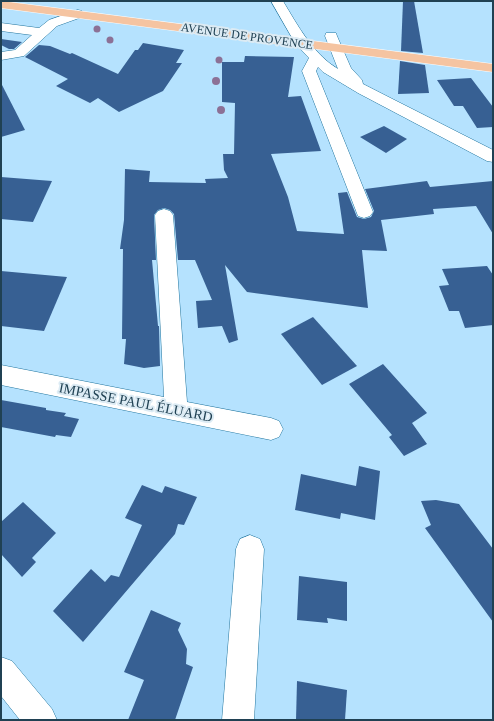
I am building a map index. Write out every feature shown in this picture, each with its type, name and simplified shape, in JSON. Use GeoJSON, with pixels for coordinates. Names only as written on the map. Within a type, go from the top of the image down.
{"type":"FeatureCollection","features":[{"type":"Feature","properties":{"kind":"main road","name":"AVENUE DE PROVENCE"},"geometry":{"type":"LineString","coordinates":[[37,1],[299,37],[493,68]]}},
{"type":"Feature","properties":{"kind":"main road","name":"AVENUE DE PROVENCE"},"geometry":{"type":"LineString","coordinates":[[2,4],[78,14],[299,37]]}},
{"type":"Feature","properties":{"kind":"main road","name":"AVENUE DE PROVENCE"},"geometry":{"type":"LineString","coordinates":[[333,42],[493,57]]}},
{"type":"Feature","properties":{"kind":"street"},"geometry":{"type":"LineString","coordinates":[[277,1],[299,37],[328,69],[363,90],[493,157]]}},
{"type":"Feature","properties":{"kind":"street"},"geometry":{"type":"LineString","coordinates":[[1,18],[3,16],[2,4]]}},
{"type":"Feature","properties":{"kind":"street"},"geometry":{"type":"LineString","coordinates":[[1,56],[20,53],[53,23],[78,14]]}},
{"type":"Feature","properties":{"kind":"street"},"geometry":{"type":"LineString","coordinates":[[1,27],[42,32]]}},
{"type":"Feature","properties":{"kind":"street"},"geometry":{"type":"LineString","coordinates":[[333,42],[345,68],[363,90]]}},
{"type":"Feature","properties":{"kind":"street"},"geometry":{"type":"LineString","coordinates":[[316,57],[309,71],[364,212]]}},
{"type":"Feature","properties":{"kind":"street"},"geometry":{"type":"LineString","coordinates":[[164,215],[176,409]]}},
{"type":"Feature","properties":{"kind":"street","name":"IMPASSE PAUL ÉLUARD"},"geometry":{"type":"LineString","coordinates":[[1,375],[271,429]]}},
{"type":"Feature","properties":{"kind":"street"},"geometry":{"type":"LineString","coordinates":[[238,720],[250,549]]}},
{"type":"Feature","properties":{"kind":"street"},"geometry":{"type":"LineString","coordinates":[[1,672],[41,720]]}},
{"type":"Feature","properties":{"kind":"building"},"geometry":{"type":"Polygon","coordinates":[[[403,1],[414,1],[423,53],[401,51],[403,1]]]}},
{"type":"Feature","properties":{"kind":"building"},"geometry":{"type":"Polygon","coordinates":[[[1,39],[22,42],[14,49],[9,49],[1,45],[1,39]]]}},
{"type":"Feature","properties":{"kind":"building"},"geometry":{"type":"Polygon","coordinates":[[[143,43],[184,50],[176,63],[182,63],[163,91],[119,112],[98,98],[90,103],[56,86],[68,79],[25,57],[39,45],[50,46],[70,54],[72,53],[118,74],[135,50],[138,50],[143,43]]]}},
{"type":"Feature","properties":{"kind":"building"},"geometry":{"type":"Polygon","coordinates":[[[245,56],[294,57],[288,97],[301,96],[321,151],[271,154],[288,197],[297,231],[344,234],[338,193],[347,192],[357,217],[364,219],[371,217],[374,211],[365,189],[427,181],[430,187],[493,181],[493,234],[476,206],[433,209],[434,214],[381,220],[387,251],[362,250],[368,308],[247,292],[225,265],[238,340],[229,343],[222,326],[198,328],[196,301],[212,300],[195,260],[178,260],[174,214],[170,210],[164,208],[158,210],[154,215],[156,260],[152,260],[159,326],[160,366],[144,368],[124,364],[126,339],[122,339],[123,249],[120,249],[124,220],[125,169],[150,171],[149,182],[206,183],[205,179],[228,178],[224,170],[223,154],[234,154],[235,103],[222,102],[222,62],[244,62],[245,56]]]}},
{"type":"Feature","properties":{"kind":"building"},"geometry":{"type":"Polygon","coordinates":[[[400,61],[425,65],[429,93],[398,94],[400,61]]]}},
{"type":"Feature","properties":{"kind":"building"},"geometry":{"type":"Polygon","coordinates":[[[471,78],[493,107],[493,127],[477,128],[463,106],[454,106],[437,80],[471,78]]]}},
{"type":"Feature","properties":{"kind":"building"},"geometry":{"type":"Polygon","coordinates":[[[1,83],[25,130],[1,137],[1,83]]]}},
{"type":"Feature","properties":{"kind":"building"},"geometry":{"type":"Polygon","coordinates":[[[384,126],[407,139],[386,153],[360,137],[384,126]]]}},
{"type":"Feature","properties":{"kind":"building"},"geometry":{"type":"Polygon","coordinates":[[[1,177],[52,181],[33,222],[1,219],[1,177]]]}},
{"type":"Feature","properties":{"kind":"building"},"geometry":{"type":"Polygon","coordinates":[[[487,266],[493,275],[493,325],[465,328],[459,311],[449,311],[439,286],[449,285],[442,269],[487,266]]]}},
{"type":"Feature","properties":{"kind":"building"},"geometry":{"type":"Polygon","coordinates":[[[1,271],[67,277],[44,331],[1,326],[1,271]]]}},
{"type":"Feature","properties":{"kind":"building"},"geometry":{"type":"Polygon","coordinates":[[[313,317],[357,366],[322,385],[281,334],[313,317]]]}},
{"type":"Feature","properties":{"kind":"building"},"geometry":{"type":"Polygon","coordinates":[[[383,364],[427,413],[412,423],[427,444],[404,456],[389,437],[392,435],[349,384],[383,364]]]}},
{"type":"Feature","properties":{"kind":"building"},"geometry":{"type":"Polygon","coordinates":[[[1,400],[46,408],[46,410],[66,413],[64,416],[79,419],[71,437],[56,435],[55,437],[1,427],[1,400]]]}},
{"type":"Feature","properties":{"kind":"building"},"geometry":{"type":"Polygon","coordinates":[[[359,466],[380,471],[375,520],[341,513],[340,519],[295,510],[301,474],[356,486],[359,466]]]}},
{"type":"Feature","properties":{"kind":"building"},"geometry":{"type":"Polygon","coordinates":[[[142,485],[162,493],[165,486],[197,497],[184,525],[178,524],[175,534],[83,642],[53,611],[91,569],[105,582],[111,575],[119,577],[142,525],[125,518],[142,485]]]}},
{"type":"Feature","properties":{"kind":"building"},"geometry":{"type":"Polygon","coordinates":[[[436,500],[459,504],[493,549],[493,622],[425,528],[431,525],[421,501],[436,500]]]}},
{"type":"Feature","properties":{"kind":"building"},"geometry":{"type":"Polygon","coordinates":[[[23,502],[56,533],[32,558],[36,562],[22,577],[1,554],[1,522],[23,502]]]}},
{"type":"Feature","properties":{"kind":"building"},"geometry":{"type":"Polygon","coordinates":[[[299,576],[347,582],[347,621],[327,618],[328,623],[297,620],[299,576]]]}},
{"type":"Feature","properties":{"kind":"building"},"geometry":{"type":"Polygon","coordinates":[[[151,610],[181,623],[178,630],[187,649],[186,664],[193,667],[175,720],[128,720],[144,680],[124,672],[151,610]]]}},
{"type":"Feature","properties":{"kind":"building"},"geometry":{"type":"Polygon","coordinates":[[[297,681],[347,690],[345,720],[296,720],[297,681]]]}}]}
